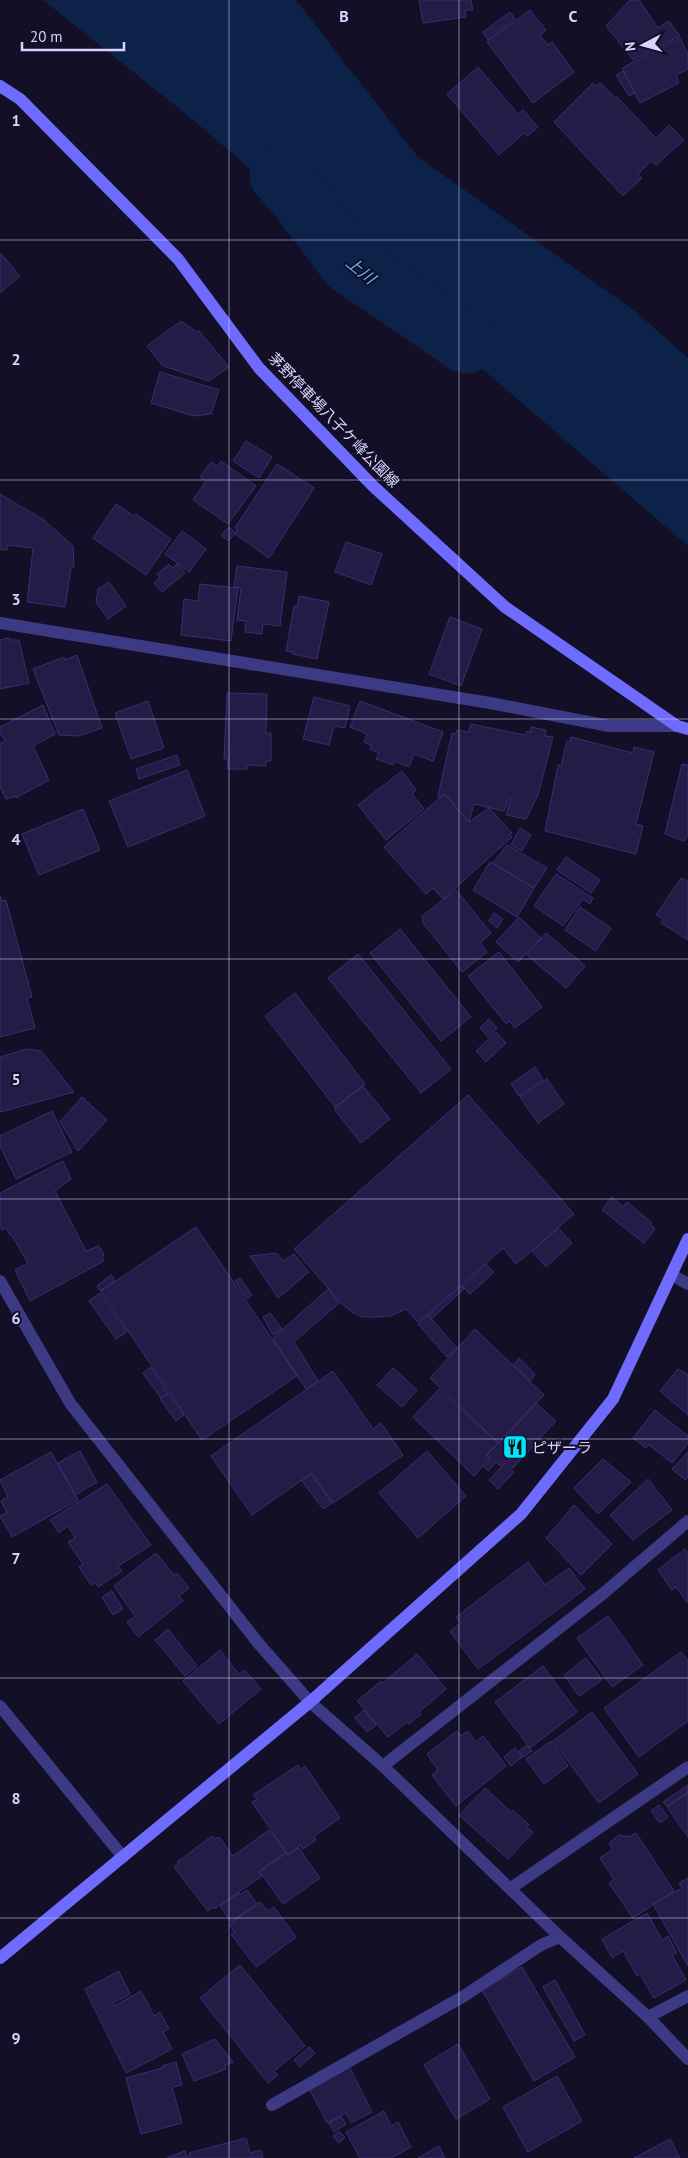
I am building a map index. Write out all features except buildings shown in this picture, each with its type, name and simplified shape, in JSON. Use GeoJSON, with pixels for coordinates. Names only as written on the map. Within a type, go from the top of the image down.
{"type":"FeatureCollection","features":[{"type":"Feature","properties":{"kind":"street","name":"茅野停車場八子ケ峰公園線"},"geometry":{"type":"LineString","coordinates":[[0,86],[20,99],[178,259],[259,368],[373,486],[505,607],[682,728]]}},
{"type":"Feature","properties":{"kind":"street"},"geometry":{"type":"LineString","coordinates":[[0,623],[490,703],[609,726],[682,728]]}},
{"type":"Feature","properties":{"kind":"street"},"geometry":{"type":"LineString","coordinates":[[0,1958],[310,1702],[521,1514],[613,1400],[688,1239]]}},
{"type":"Feature","properties":{"kind":"street"},"geometry":{"type":"LineString","coordinates":[[672,1275],[688,1284]]}},
{"type":"Feature","properties":{"kind":"street"},"geometry":{"type":"LineString","coordinates":[[0,1281],[70,1403],[259,1644],[310,1702],[383,1766],[560,1936],[648,2017],[688,2059]]}},
{"type":"Feature","properties":{"kind":"street"},"geometry":{"type":"LineString","coordinates":[[383,1766],[605,1592],[688,1521]]}},
{"type":"Feature","properties":{"kind":"street"},"geometry":{"type":"LineString","coordinates":[[0,1706],[122,1857]]}},
{"type":"Feature","properties":{"kind":"street"},"geometry":{"type":"LineString","coordinates":[[511,1888],[688,1768]]}},
{"type":"Feature","properties":{"kind":"street"},"geometry":{"type":"LineString","coordinates":[[272,2105],[464,1996],[540,1945],[560,1936]]}},
{"type":"Feature","properties":{"kind":"street"},"geometry":{"type":"LineString","coordinates":[[648,2017],[688,1996]]}},
{"type":"Feature","properties":{"kind":"water"},"geometry":{"type":"Polygon","coordinates":[[[43,0],[296,0],[418,157],[635,311],[688,358],[688,546],[191,118],[43,0]]]}},
{"type":"Feature","properties":{"kind":"waterway","name":"上川"},"geometry":{"type":"LineString","coordinates":[[280,175],[300,198],[350,264],[466,343]]}},
{"type":"Feature","properties":{"kind":"waterway"},"geometry":{"type":"LineString","coordinates":[[344,242],[350,264]]}},
{"type":"Feature","properties":{"kind":"place","name":"ピザーラ"},"geometry":{"type":"Point","coordinates":[515,1447]}}]}
